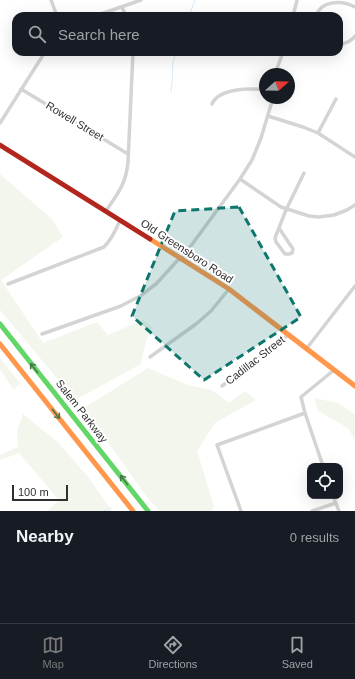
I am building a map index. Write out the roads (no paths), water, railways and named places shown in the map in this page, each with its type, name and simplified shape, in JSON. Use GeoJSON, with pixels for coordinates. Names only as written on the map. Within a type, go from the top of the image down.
{"type":"FeatureCollection","features":[{"type":"Feature","properties":{"kind":"main road","name":"Old Greensboro Road"},"geometry":{"type":"LineString","coordinates":[[0,145],[182,258],[229,289],[355,386]]}},
{"type":"Feature","properties":{"kind":"main road","name":"Salem Parkway"},"geometry":{"type":"LineString","coordinates":[[0,324],[148,511]]}},
{"type":"Feature","properties":{"kind":"main road","name":"Salem Parkway"},"geometry":{"type":"LineString","coordinates":[[0,345],[133,511]]}},
{"type":"Feature","properties":{"kind":"street"},"geometry":{"type":"LineString","coordinates":[[51,0],[56,12]]}},
{"type":"Feature","properties":{"kind":"street"},"geometry":{"type":"LineString","coordinates":[[108,12],[141,0]]}},
{"type":"Feature","properties":{"kind":"street"},"geometry":{"type":"LineString","coordinates":[[294,12],[297,0]]}},
{"type":"Feature","properties":{"kind":"street"},"geometry":{"type":"LineString","coordinates":[[318,12],[320,8],[327,3],[336,0],[346,2],[355,7]]}},
{"type":"Feature","properties":{"kind":"street"},"geometry":{"type":"LineString","coordinates":[[122,7],[124,12]]}},
{"type":"Feature","properties":{"kind":"street"},"geometry":{"type":"LineString","coordinates":[[343,44],[353,39],[355,36]]}},
{"type":"Feature","properties":{"kind":"street"},"geometry":{"type":"LineString","coordinates":[[0,123],[42,56]]}},
{"type":"Feature","properties":{"kind":"street"},"geometry":{"type":"LineString","coordinates":[[106,211],[124,182],[127,169],[133,56]]}},
{"type":"Feature","properties":{"kind":"street"},"geometry":{"type":"LineString","coordinates":[[277,68],[282,56]]}},
{"type":"Feature","properties":{"kind":"street","name":"Rowell Street"},"geometry":{"type":"LineString","coordinates":[[21,89],[128,154]]}},
{"type":"Feature","properties":{"kind":"street"},"geometry":{"type":"LineString","coordinates":[[212,104],[214,99],[233,91],[259,90]]}},
{"type":"Feature","properties":{"kind":"street"},"geometry":{"type":"LineString","coordinates":[[318,133],[336,99]]}},
{"type":"Feature","properties":{"kind":"street"},"geometry":{"type":"LineString","coordinates":[[42,334],[121,306],[140,296],[156,284],[182,258],[240,179],[252,160],[262,138],[271,104]]}},
{"type":"Feature","properties":{"kind":"street"},"geometry":{"type":"LineString","coordinates":[[268,116],[318,133],[355,157]]}},
{"type":"Feature","properties":{"kind":"street"},"geometry":{"type":"LineString","coordinates":[[279,228],[293,249],[292,253],[285,254],[276,242],[275,238],[286,210],[304,173]]}},
{"type":"Feature","properties":{"kind":"street"},"geometry":{"type":"LineString","coordinates":[[240,179],[286,210],[309,216],[326,217],[341,213],[355,205]]}},
{"type":"Feature","properties":{"kind":"street"},"geometry":{"type":"LineString","coordinates":[[8,284],[104,247],[115,233],[120,220]]}},
{"type":"Feature","properties":{"kind":"street"},"geometry":{"type":"LineString","coordinates":[[307,348],[355,286]]}},
{"type":"Feature","properties":{"kind":"street"},"geometry":{"type":"LineString","coordinates":[[150,357],[206,316],[229,289]]}},
{"type":"Feature","properties":{"kind":"street","name":"Cadillac Street"},"geometry":{"type":"LineString","coordinates":[[222,386],[288,335]]}},
{"type":"Feature","properties":{"kind":"street"},"geometry":{"type":"LineString","coordinates":[[322,463],[301,397],[334,370]]}},
{"type":"Feature","properties":{"kind":"street"},"geometry":{"type":"LineString","coordinates":[[241,511],[218,445],[305,413]]}},
{"type":"Feature","properties":{"kind":"street"},"geometry":{"type":"LineString","coordinates":[[335,499],[339,511]]}},
{"type":"Feature","properties":{"kind":"street"},"geometry":{"type":"LineString","coordinates":[[312,511],[336,503]]}},
{"type":"Feature","properties":{"kind":"waterway"},"geometry":{"type":"LineString","coordinates":[[190,12],[195,0]]}},
{"type":"Feature","properties":{"kind":"waterway"},"geometry":{"type":"LineString","coordinates":[[171,92],[175,56]]}},
{"type":"Feature","properties":{"kind":"waterway"},"geometry":{"type":"LineString","coordinates":[[104,511],[111,508]]}}]}
